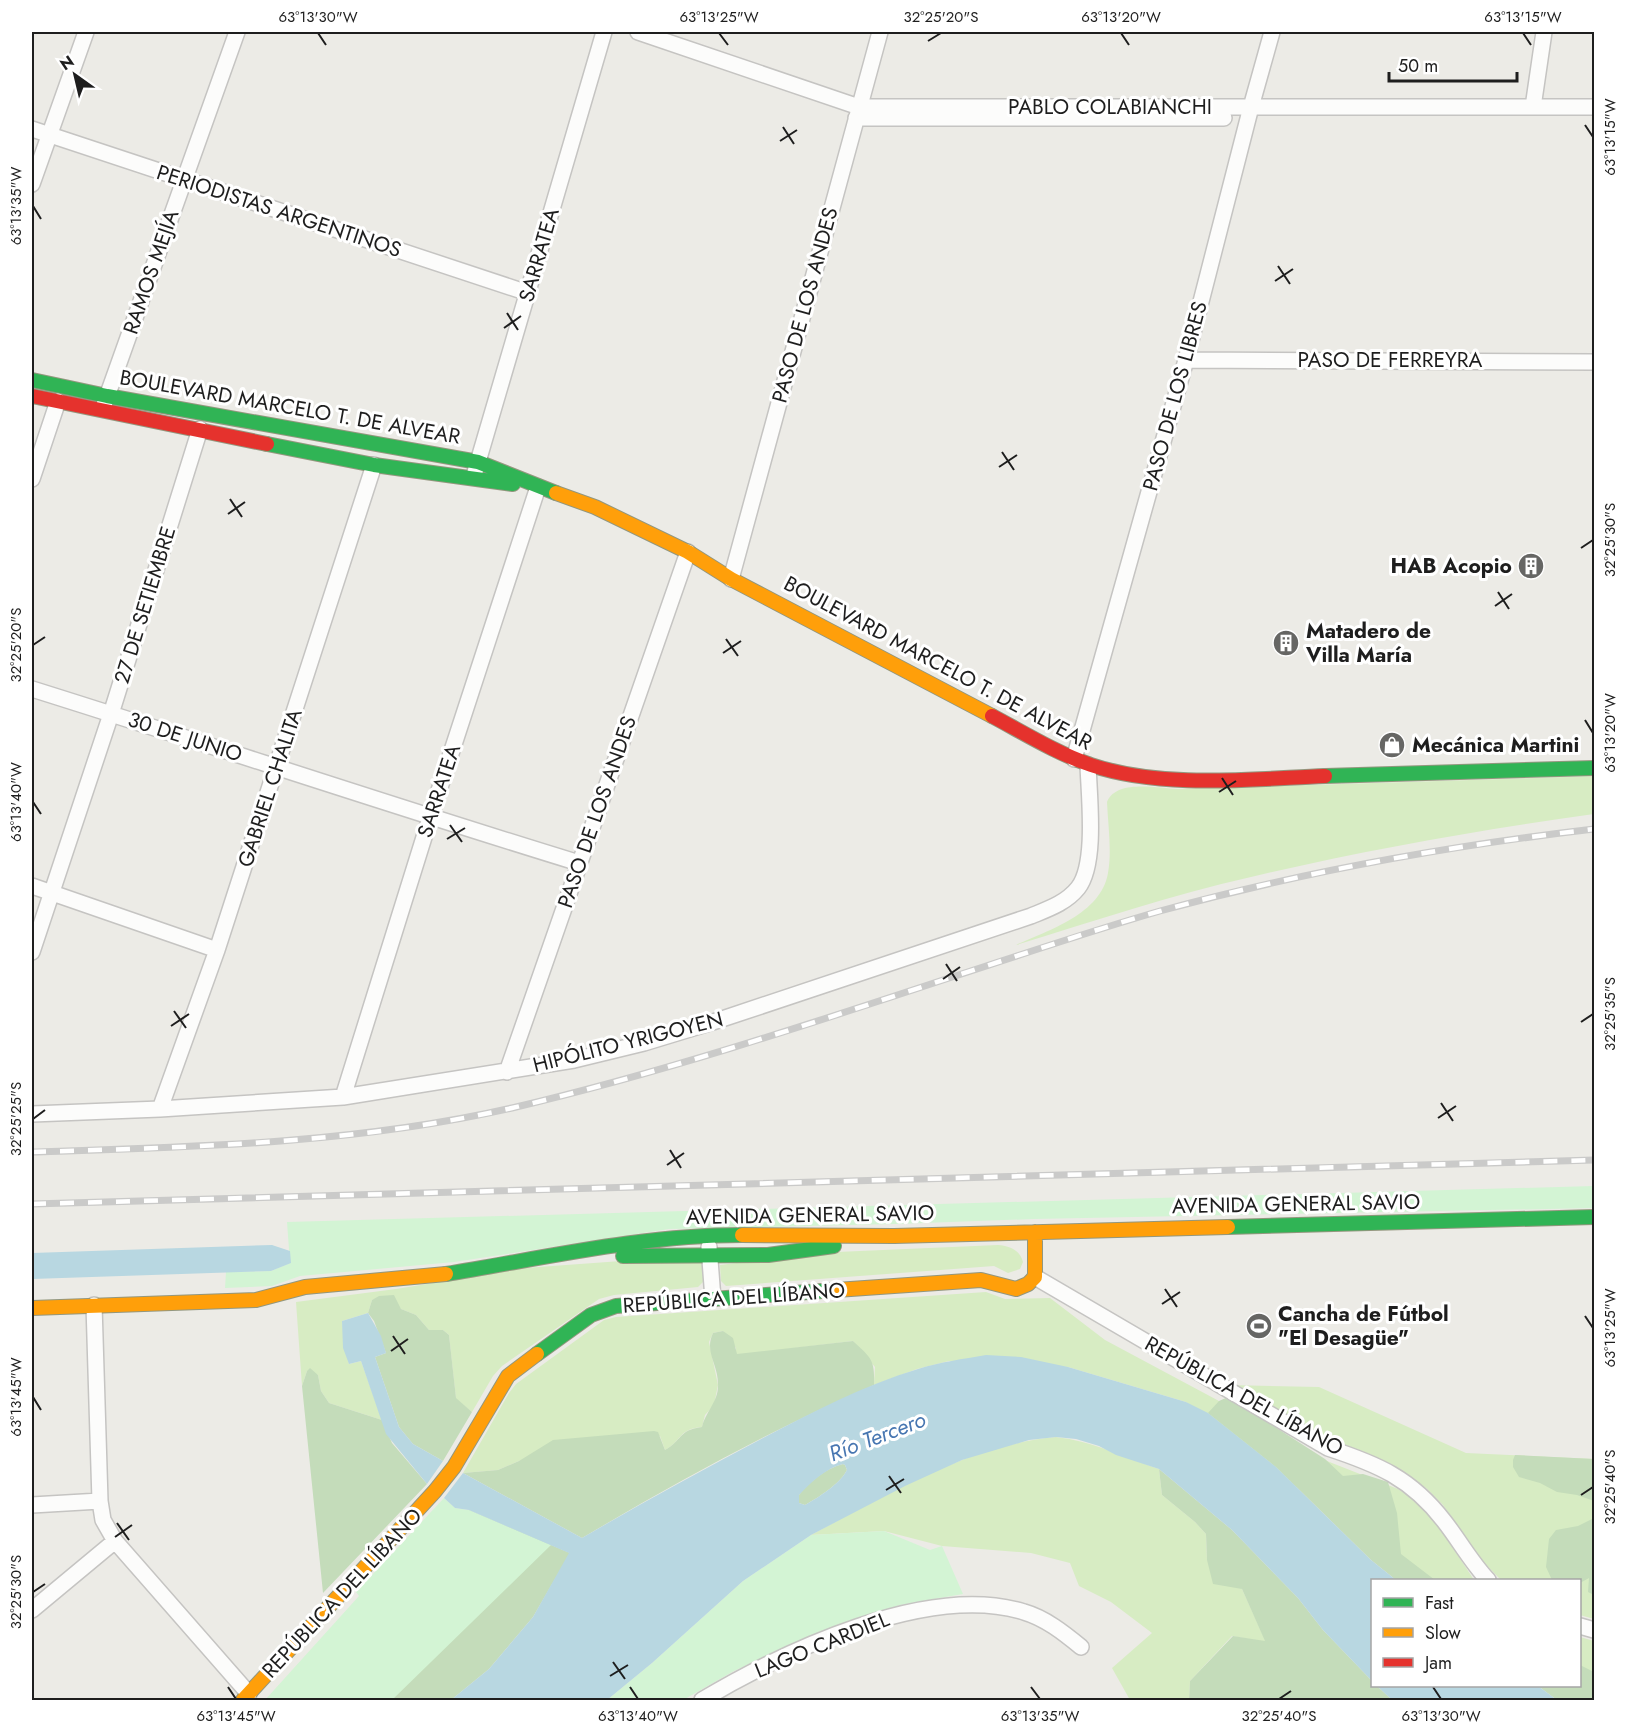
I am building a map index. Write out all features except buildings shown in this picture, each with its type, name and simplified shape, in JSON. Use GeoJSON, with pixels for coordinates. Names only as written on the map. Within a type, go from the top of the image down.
{"type":"FeatureCollection","features":[{"type":"Feature","properties":{"kind":"main road","name":"BOULEVARD MARCELO T. DE ALVEAR"},"geometry":{"type":"LineString","coordinates":[[32,380],[200,429],[374,465],[538,487]]}},
{"type":"Feature","properties":{"kind":"main road","name":"BOULEVARD MARCELO T. DE ALVEAR"},"geometry":{"type":"LineString","coordinates":[[32,396],[58,401],[105,403],[478,462],[595,507],[688,552],[731,579],[1081,762],[1107,771],[1179,779],[1594,768]]}},
{"type":"Feature","properties":{"kind":"main road","name":"AVENIDA GENERAL SAVIO"},"geometry":{"type":"LineString","coordinates":[[32,1308],[256,1300],[305,1287],[426,1277],[657,1239],[709,1235],[894,1236],[1594,1217]]}},
{"type":"Feature","properties":{"kind":"main road"},"geometry":{"type":"LineString","coordinates":[[1035,1232],[1035,1277]]}},
{"type":"Feature","properties":{"kind":"main road"},"geometry":{"type":"LineString","coordinates":[[529,1261],[625,1256],[788,1253],[894,1236]]}},
{"type":"Feature","properties":{"kind":"main road","name":"REPÚBLICA DEL LÍBANO"},"geometry":{"type":"LineString","coordinates":[[246,1697],[435,1491],[454,1467],[508,1376],[591,1315],[616,1306],[981,1280],[1016,1289],[1023,1288],[1035,1277]]}},
{"type":"Feature","properties":{"kind":"street"},"geometry":{"type":"LineString","coordinates":[[32,184],[86,32]]}},
{"type":"Feature","properties":{"kind":"street","name":"RAMOS MEJÍA"},"geometry":{"type":"LineString","coordinates":[[105,403],[237,32]]}},
{"type":"Feature","properties":{"kind":"street","name":"SARRATEA"},"geometry":{"type":"LineString","coordinates":[[473,479],[604,32]]}},
{"type":"Feature","properties":{"kind":"street","name":"PABLO COLABIANCHI"},"geometry":{"type":"LineString","coordinates":[[638,32],[857,113],[1251,107],[1594,107]]}},
{"type":"Feature","properties":{"kind":"street","name":"PASO DE LOS ANDES"},"geometry":{"type":"LineString","coordinates":[[731,579],[880,32]]}},
{"type":"Feature","properties":{"kind":"street","name":"PASO DE LOS LIBRES"},"geometry":{"type":"LineString","coordinates":[[1081,762],[1272,32]]}},
{"type":"Feature","properties":{"kind":"street"},"geometry":{"type":"LineString","coordinates":[[1533,107],[1544,32]]}},
{"type":"Feature","properties":{"kind":"street"},"geometry":{"type":"LineString","coordinates":[[857,113],[1224,118]]}},
{"type":"Feature","properties":{"kind":"street","name":"PERIODISTAS ARGENTINOS"},"geometry":{"type":"LineString","coordinates":[[32,129],[528,293]]}},
{"type":"Feature","properties":{"kind":"street","name":"PASO DE FERREYRA"},"geometry":{"type":"LineString","coordinates":[[1186,360],[1594,362]]}},
{"type":"Feature","properties":{"kind":"street"},"geometry":{"type":"LineString","coordinates":[[32,479],[58,401]]}},
{"type":"Feature","properties":{"kind":"street","name":"27 DE SETIEMBRE"},"geometry":{"type":"LineString","coordinates":[[32,952],[111,714],[200,429]]}},
{"type":"Feature","properties":{"kind":"street","name":"GABRIEL CHALITA"},"geometry":{"type":"LineString","coordinates":[[160,1110],[217,950],[278,767],[374,465]]}},
{"type":"Feature","properties":{"kind":"street","name":"SARRATEA"},"geometry":{"type":"LineString","coordinates":[[343,1097],[430,818],[538,487]]}},
{"type":"Feature","properties":{"kind":"street","name":"PASO DE LOS ANDES"},"geometry":{"type":"LineString","coordinates":[[507,1072],[688,552]]}},
{"type":"Feature","properties":{"kind":"street","name":"30 DE JUNIO"},"geometry":{"type":"LineString","coordinates":[[32,689],[430,818],[579,863]]}},
{"type":"Feature","properties":{"kind":"street","name":"HIPÓLITO YRIGOYEN"},"geometry":{"type":"LineString","coordinates":[[32,1114],[160,1110],[343,1097],[507,1072],[608,1052],[713,1022],[1031,916],[1054,907],[1069,897],[1078,888],[1087,868],[1090,837],[1081,762]]}},
{"type":"Feature","properties":{"kind":"street"},"geometry":{"type":"LineString","coordinates":[[32,886],[217,950]]}},
{"type":"Feature","properties":{"kind":"street"},"geometry":{"type":"LineString","coordinates":[[709,1235],[713,1299]]}},
{"type":"Feature","properties":{"kind":"street","name":"REPÚBLICA DEL LÍBANO"},"geometry":{"type":"LineString","coordinates":[[1035,1277],[1328,1448],[1368,1461],[1389,1471],[1408,1484],[1443,1519],[1487,1579]]}},
{"type":"Feature","properties":{"kind":"street"},"geometry":{"type":"LineString","coordinates":[[94,1305],[100,1501],[103,1520],[115,1541],[246,1697]]}},
{"type":"Feature","properties":{"kind":"street"},"geometry":{"type":"LineString","coordinates":[[32,1505],[100,1501]]}},
{"type":"Feature","properties":{"kind":"street"},"geometry":{"type":"LineString","coordinates":[[32,1610],[115,1541]]}},
{"type":"Feature","properties":{"kind":"street","name":"LAGO CARDIEL"},"geometry":{"type":"LineString","coordinates":[[702,1701],[756,1670],[826,1639],[902,1614],[929,1609],[978,1605],[1024,1612],[1057,1629],[1081,1647]]}},
{"type":"Feature","properties":{"kind":"green space"},"geometry":{"type":"Polygon","coordinates":[[[1594,776],[1594,814],[1422,841],[1294,867],[1192,892],[1016,945],[1072,919],[1085,910],[1103,887],[1108,873],[1110,847],[1107,802],[1119,790],[1138,786],[1178,789],[1594,776]]]}},
{"type":"Feature","properties":{"kind":"green space"},"geometry":{"type":"Polygon","coordinates":[[[1594,1186],[1594,1208],[669,1229],[454,1262],[300,1276],[272,1286],[225,1288],[226,1272],[271,1271],[290,1263],[287,1222],[1594,1186]]]}},
{"type":"Feature","properties":{"kind":"green space"},"geometry":{"type":"Polygon","coordinates":[[[998,1245],[1020,1254],[1023,1262],[1020,1269],[1008,1273],[994,1266],[726,1286],[721,1281],[720,1265],[814,1253],[998,1245]]]}},
{"type":"Feature","properties":{"kind":"green space"},"geometry":{"type":"Polygon","coordinates":[[[621,1261],[699,1261],[704,1266],[705,1280],[698,1287],[614,1295],[599,1299],[502,1366],[493,1376],[472,1412],[456,1399],[449,1335],[443,1330],[429,1330],[416,1315],[401,1309],[386,1297],[372,1300],[368,1313],[342,1321],[349,1364],[361,1361],[382,1420],[329,1403],[321,1391],[318,1375],[307,1371],[302,1386],[296,1302],[396,1289],[525,1268],[621,1261]]]}},
{"type":"Feature","properties":{"kind":"green space"},"geometry":{"type":"Polygon","coordinates":[[[986,1292],[1005,1299],[1050,1298],[1105,1340],[1219,1401],[1299,1450],[1398,1489],[1415,1500],[1436,1522],[1473,1579],[1395,1579],[1304,1493],[1186,1402],[1068,1367],[949,1361],[917,1369],[874,1385],[875,1367],[853,1341],[736,1355],[736,1348],[723,1331],[713,1333],[709,1342],[718,1385],[714,1405],[705,1415],[702,1427],[688,1430],[665,1450],[660,1436],[519,1461],[498,1470],[463,1473],[516,1384],[604,1320],[616,1317],[986,1292]]]}},
{"type":"Feature","properties":{"kind":"green space"},"geometry":{"type":"Polygon","coordinates":[[[394,1295],[401,1309],[416,1315],[429,1330],[443,1330],[449,1335],[456,1398],[472,1412],[443,1461],[413,1444],[399,1427],[375,1357],[386,1353],[374,1321],[368,1313],[372,1300],[379,1296],[394,1295]]]}},
{"type":"Feature","properties":{"kind":"green space"},"geometry":{"type":"Polygon","coordinates":[[[723,1331],[733,1338],[737,1354],[853,1341],[873,1364],[874,1385],[726,1457],[582,1538],[463,1473],[498,1470],[519,1461],[553,1440],[654,1431],[658,1432],[665,1450],[684,1433],[702,1427],[718,1390],[710,1346],[711,1340],[713,1333],[723,1331]]]}},
{"type":"Feature","properties":{"kind":"green space"},"geometry":{"type":"Polygon","coordinates":[[[310,1368],[318,1375],[321,1391],[329,1403],[382,1420],[392,1443],[427,1484],[323,1593],[302,1386],[310,1368]]]}},
{"type":"Feature","properties":{"kind":"green space"},"geometry":{"type":"Polygon","coordinates":[[[1228,1385],[1319,1387],[1466,1453],[1594,1459],[1594,1619],[1581,1615],[1581,1579],[1500,1579],[1481,1560],[1443,1505],[1426,1488],[1401,1471],[1362,1451],[1322,1437],[1228,1385]]]}},
{"type":"Feature","properties":{"kind":"green space"},"geometry":{"type":"Polygon","coordinates":[[[1228,1397],[1325,1459],[1343,1476],[1363,1474],[1388,1482],[1397,1513],[1401,1554],[1434,1579],[1395,1579],[1371,1560],[1276,1467],[1208,1413],[1219,1401],[1228,1397]]]}},
{"type":"Feature","properties":{"kind":"green space"},"geometry":{"type":"Polygon","coordinates":[[[1056,1437],[1095,1446],[1159,1469],[1162,1495],[1206,1534],[1207,1560],[1242,1589],[1266,1642],[1232,1636],[1190,1681],[1189,1700],[1130,1700],[1112,1668],[1152,1633],[1111,1602],[1079,1586],[1070,1563],[1031,1553],[942,1546],[884,1531],[811,1535],[899,1488],[960,1461],[1024,1442],[1056,1437]]]}},
{"type":"Feature","properties":{"kind":"green space"},"geometry":{"type":"Polygon","coordinates":[[[1515,1455],[1594,1459],[1594,1501],[1577,1495],[1557,1492],[1540,1483],[1519,1477],[1513,1467],[1515,1455]]]}},
{"type":"Feature","properties":{"kind":"green space"},"geometry":{"type":"Polygon","coordinates":[[[843,1464],[847,1470],[834,1485],[805,1505],[799,1503],[797,1498],[811,1482],[830,1469],[843,1464]]]}},
{"type":"Feature","properties":{"kind":"green space"},"geometry":{"type":"Polygon","coordinates":[[[1159,1469],[1232,1530],[1298,1598],[1323,1630],[1371,1680],[1371,1687],[1378,1687],[1392,1700],[1189,1700],[1190,1681],[1233,1636],[1265,1641],[1242,1589],[1213,1584],[1207,1560],[1206,1534],[1162,1495],[1159,1469]]]}},
{"type":"Feature","properties":{"kind":"green space"},"geometry":{"type":"Polygon","coordinates":[[[444,1498],[455,1508],[469,1510],[551,1545],[392,1700],[265,1700],[359,1596],[356,1592],[444,1498]]]}},
{"type":"Feature","properties":{"kind":"green space"},"geometry":{"type":"Polygon","coordinates":[[[469,1510],[570,1553],[533,1617],[489,1669],[451,1700],[315,1700],[469,1510]]]}},
{"type":"Feature","properties":{"kind":"green space"},"geometry":{"type":"Polygon","coordinates":[[[1594,1518],[1594,1595],[1588,1592],[1589,1578],[1581,1582],[1581,1579],[1552,1579],[1546,1567],[1549,1539],[1556,1530],[1578,1526],[1594,1518]]]}},
{"type":"Feature","properties":{"kind":"green space"},"geometry":{"type":"Polygon","coordinates":[[[884,1531],[930,1550],[942,1546],[963,1594],[900,1605],[822,1631],[734,1671],[683,1700],[607,1700],[743,1581],[811,1535],[884,1531]]]}},
{"type":"Feature","properties":{"kind":"green space"},"geometry":{"type":"Polygon","coordinates":[[[1581,1637],[1594,1641],[1594,1700],[1557,1700],[1581,1687],[1581,1637]]]}},
{"type":"Feature","properties":{"kind":"green space"},"geometry":{"type":"Polygon","coordinates":[[[1581,1666],[1594,1672],[1594,1700],[1557,1700],[1539,1687],[1581,1687],[1581,1666]]]}},
{"type":"Feature","properties":{"kind":"water"},"geometry":{"type":"Polygon","coordinates":[[[272,1245],[290,1251],[291,1263],[271,1271],[32,1279],[32,1253],[272,1245]]]}},
{"type":"Feature","properties":{"kind":"water"},"geometry":{"type":"Polygon","coordinates":[[[368,1313],[381,1336],[386,1353],[375,1357],[399,1427],[413,1444],[443,1461],[427,1484],[386,1434],[361,1361],[349,1364],[343,1348],[342,1321],[368,1313]]]}},
{"type":"Feature","properties":{"kind":"water","name":"Río Tercero"},"geometry":{"type":"Polygon","coordinates":[[[986,1355],[1021,1357],[1068,1367],[1186,1402],[1208,1413],[1276,1467],[1371,1560],[1395,1579],[1371,1579],[1371,1680],[1323,1630],[1298,1598],[1232,1530],[1159,1469],[1116,1455],[1099,1446],[1076,1439],[1056,1437],[1029,1440],[962,1460],[905,1486],[811,1535],[743,1581],[607,1700],[451,1700],[489,1669],[533,1617],[569,1553],[469,1510],[455,1508],[444,1498],[463,1473],[582,1538],[801,1418],[898,1375],[986,1355]],[[843,1464],[825,1472],[799,1495],[799,1503],[805,1505],[823,1494],[847,1470],[843,1464]]]}},
{"type":"Feature","properties":{"kind":"water"},"geometry":{"type":"Polygon","coordinates":[[[1378,1687],[1539,1687],[1557,1700],[1392,1700],[1378,1687]]]}},
{"type":"Feature","properties":{"kind":"railway"},"geometry":{"type":"LineString","coordinates":[[32,1152],[273,1142],[393,1129],[512,1108],[623,1080],[733,1047],[1108,927],[1213,897],[1321,872],[1430,852],[1594,829]]}},
{"type":"Feature","properties":{"kind":"railway"},"geometry":{"type":"LineString","coordinates":[[32,1204],[1594,1160]]}},
{"type":"Feature","properties":{"kind":"traffic: fast"},"geometry":{"type":"LineString","coordinates":[[32,380],[107,396],[478,462],[556,493]]}},
{"type":"Feature","properties":{"kind":"traffic: fast"},"geometry":{"type":"LineString","coordinates":[[267,444],[374,465],[513,484]]}},
{"type":"Feature","properties":{"kind":"traffic: fast"},"geometry":{"type":"LineString","coordinates":[[1325,776],[1594,768]]}},
{"type":"Feature","properties":{"kind":"traffic: fast"},"geometry":{"type":"LineString","coordinates":[[1228,1227],[1594,1217]]}},
{"type":"Feature","properties":{"kind":"traffic: fast"},"geometry":{"type":"LineString","coordinates":[[446,1274],[631,1243],[742,1235]]}},
{"type":"Feature","properties":{"kind":"traffic: fast"},"geometry":{"type":"LineString","coordinates":[[623,1256],[768,1255],[834,1246]]}},
{"type":"Feature","properties":{"kind":"traffic: fast"},"geometry":{"type":"LineString","coordinates":[[537,1354],[591,1315],[616,1306],[836,1290]]}},
{"type":"Feature","properties":{"kind":"traffic: slow"},"geometry":{"type":"LineString","coordinates":[[556,493],[595,507],[688,552],[731,579],[992,716]]}},
{"type":"Feature","properties":{"kind":"traffic: slow"},"geometry":{"type":"LineString","coordinates":[[742,1235],[894,1236],[1228,1227]]}},
{"type":"Feature","properties":{"kind":"traffic: slow"},"geometry":{"type":"LineString","coordinates":[[836,1290],[981,1280],[1016,1289],[1028,1284],[1035,1277],[1035,1232]]}},
{"type":"Feature","properties":{"kind":"traffic: slow"},"geometry":{"type":"LineString","coordinates":[[32,1308],[256,1300],[305,1287],[446,1274]]}},
{"type":"Feature","properties":{"kind":"traffic: slow"},"geometry":{"type":"LineString","coordinates":[[243,1700],[435,1491],[454,1467],[508,1376],[537,1354]]}},
{"type":"Feature","properties":{"kind":"traffic: jam"},"geometry":{"type":"LineString","coordinates":[[32,396],[267,444]]}},
{"type":"Feature","properties":{"kind":"traffic: jam"},"geometry":{"type":"LineString","coordinates":[[992,716],[1065,755],[1118,772],[1147,777],[1207,781],[1325,776]]}},
{"type":"Feature","properties":{"kind":"place","name":"HAB Acopio"},"geometry":{"type":"Point","coordinates":[1531,566]}},
{"type":"Feature","properties":{"kind":"place","name":"Matadero de Villa María"},"geometry":{"type":"Point","coordinates":[1286,643]}},
{"type":"Feature","properties":{"kind":"place","name":"Mecánica Martini"},"geometry":{"type":"Point","coordinates":[1392,745]}},
{"type":"Feature","properties":{"kind":"place","name":"Cancha de Fútbol \"El Desagüe\""},"geometry":{"type":"Point","coordinates":[1259,1326]}}]}
